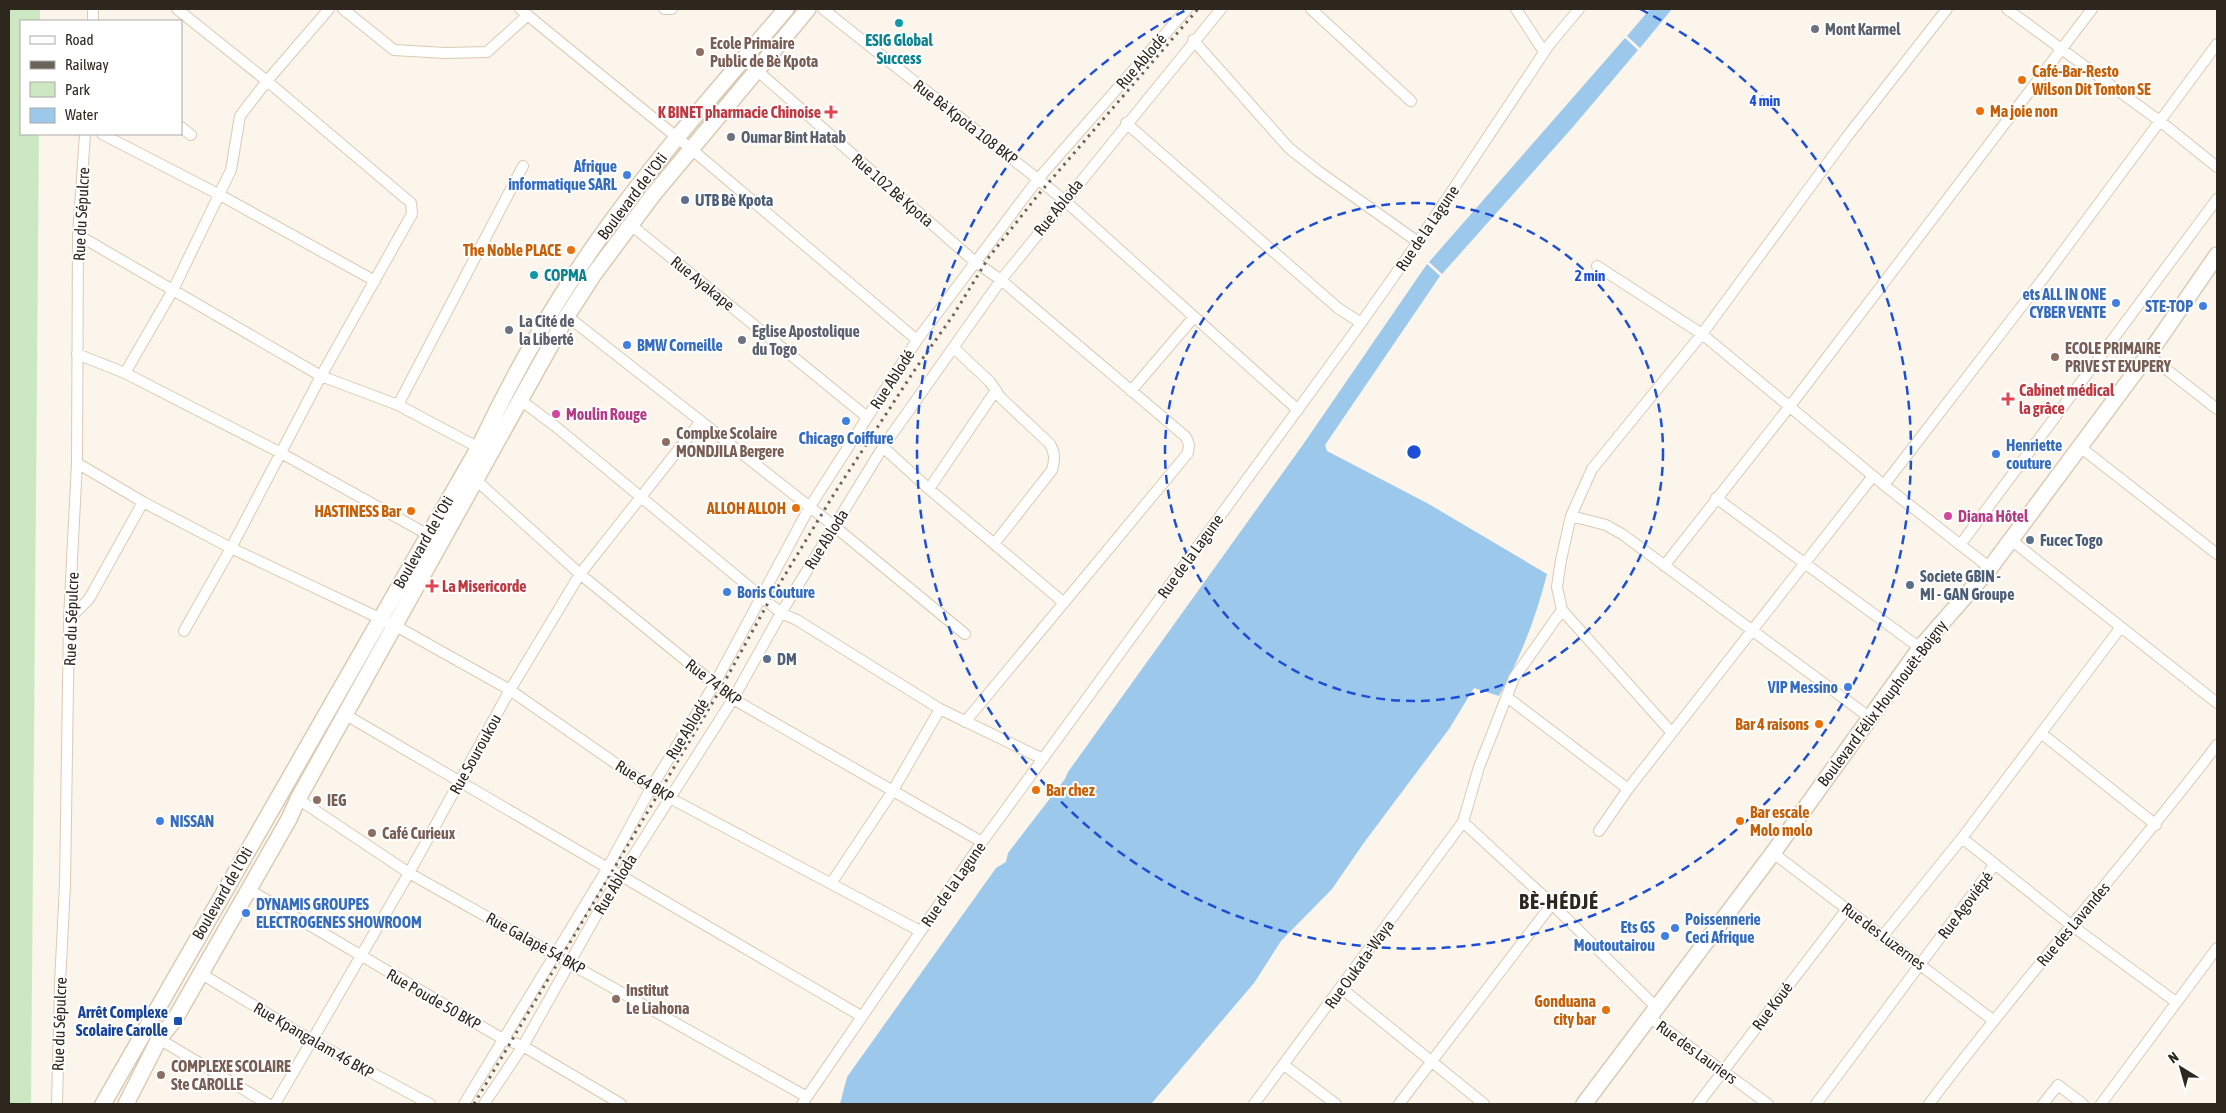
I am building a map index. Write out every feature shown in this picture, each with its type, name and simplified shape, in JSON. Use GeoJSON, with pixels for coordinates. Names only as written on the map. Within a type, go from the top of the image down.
{"type":"FeatureCollection","features":[{"type":"Feature","properties":{"kind":"main road","name":"Boulevard de l'Oti"},"geometry":{"type":"LineString","coordinates":[[103,1104],[379,618],[476,480],[505,391],[581,265],[677,138],[786,9]]}},
{"type":"Feature","properties":{"kind":"main road","name":"Boulevard de l'Oti"},"geometry":{"type":"LineString","coordinates":[[126,1104],[159,1039],[175,1019],[248,888],[290,819],[298,799],[394,625],[434,538],[484,451],[519,399],[567,316],[594,274],[690,148],[808,9]]}},
{"type":"Feature","properties":{"kind":"main road","name":"Boulevard Félix Houphouët-Boigny"},"geometry":{"type":"LineString","coordinates":[[1584,1104],[1773,853],[1920,648],[1990,568],[2216,260]]}},
{"type":"Feature","properties":{"kind":"main road"},"geometry":{"type":"LineString","coordinates":[[581,265],[594,274]]}},
{"type":"Feature","properties":{"kind":"street"},"geometry":{"type":"LineString","coordinates":[[93,16],[100,9]]}},
{"type":"Feature","properties":{"kind":"street"},"geometry":{"type":"LineString","coordinates":[[177,9],[267,81],[411,203],[412,214],[322,376],[231,548],[184,630]]}},
{"type":"Feature","properties":{"kind":"street"},"geometry":{"type":"LineString","coordinates":[[125,373],[173,290],[220,195],[235,157],[236,133],[240,116],[267,81],[329,9]]}},
{"type":"Feature","properties":{"kind":"street"},"geometry":{"type":"LineString","coordinates":[[342,9],[390,48],[445,53],[487,52],[524,12],[690,148],[917,340]]}},
{"type":"Feature","properties":{"kind":"street"},"geometry":{"type":"LineString","coordinates":[[664,9],[672,9]]}},
{"type":"Feature","properties":{"kind":"street","name":"Rue Bè Kpota 108 BKP"},"geometry":{"type":"LineString","coordinates":[[823,9],[1064,200],[1298,410]]}},
{"type":"Feature","properties":{"kind":"street","name":"Rue Ablodé"},"geometry":{"type":"LineString","coordinates":[[464,1104],[607,869],[651,788],[714,685],[809,508],[917,340],[974,261],[1038,179],[1187,9]]}},
{"type":"Feature","properties":{"kind":"street","name":"Rue Abloda"},"geometry":{"type":"LineString","coordinates":[[484,1104],[523,1046],[620,876],[733,700],[781,613],[883,447],[1001,280],[1193,40],[1220,9]]}},
{"type":"Feature","properties":{"kind":"street"},"geometry":{"type":"LineString","coordinates":[[1311,9],[1411,100]]}},
{"type":"Feature","properties":{"kind":"street"},"geometry":{"type":"LineString","coordinates":[[1516,9],[1544,52]]}},
{"type":"Feature","properties":{"kind":"street","name":"Rue de la Lagune"},"geometry":{"type":"LineString","coordinates":[[804,1100],[982,842],[1361,323],[1418,242],[1544,52],[1579,9]]}},
{"type":"Feature","properties":{"kind":"street"},"geometry":{"type":"LineString","coordinates":[[1672,733],[1562,610],[1557,587],[1571,516],[1592,469],[1702,334],[1846,138],[1947,9]]}},
{"type":"Feature","properties":{"kind":"street"},"geometry":{"type":"LineString","coordinates":[[2008,9],[2161,122],[2217,167]]}},
{"type":"Feature","properties":{"kind":"street"},"geometry":{"type":"LineString","coordinates":[[1664,566],[1790,406],[2092,9]]}},
{"type":"Feature","properties":{"kind":"street"},"geometry":{"type":"LineString","coordinates":[[1193,40],[1289,148],[1318,171],[1418,242]]}},
{"type":"Feature","properties":{"kind":"street"},"geometry":{"type":"LineString","coordinates":[[1884,485],[2161,122],[2217,44]]}},
{"type":"Feature","properties":{"kind":"street","name":"Rue 102 Bè Kpota"},"geometry":{"type":"LineString","coordinates":[[744,59],[974,261],[1001,280],[1186,437],[1189,445],[1188,453],[965,722]]}},
{"type":"Feature","properties":{"kind":"street"},"geometry":{"type":"LineString","coordinates":[[1126,123],[1338,308],[1361,323]]}},
{"type":"Feature","properties":{"kind":"street"},"geometry":{"type":"LineString","coordinates":[[182,128],[191,134]]}},
{"type":"Feature","properties":{"kind":"street","name":"Rue du Sépulcre"},"geometry":{"type":"LineString","coordinates":[[57,1104],[66,848],[69,619],[77,463],[78,235],[85,135]]}},
{"type":"Feature","properties":{"kind":"street"},"geometry":{"type":"LineString","coordinates":[[104,135],[220,195],[375,281]]}},
{"type":"Feature","properties":{"kind":"street"},"geometry":{"type":"LineString","coordinates":[[398,405],[523,166]]}},
{"type":"Feature","properties":{"kind":"street"},"geometry":{"type":"LineString","coordinates":[[1960,545],[2217,199]]}},
{"type":"Feature","properties":{"kind":"street","name":"Rue Ayakape"},"geometry":{"type":"LineString","coordinates":[[630,225],[867,417]]}},
{"type":"Feature","properties":{"kind":"street"},"geometry":{"type":"LineString","coordinates":[[78,235],[322,376],[398,405],[484,451]]}},
{"type":"Feature","properties":{"kind":"street"},"geometry":{"type":"LineString","coordinates":[[1597,266],[1702,334],[1884,485],[1990,568]]}},
{"type":"Feature","properties":{"kind":"street"},"geometry":{"type":"LineString","coordinates":[[567,316],[834,526],[965,634]]}},
{"type":"Feature","properties":{"kind":"street"},"geometry":{"type":"LineString","coordinates":[[1131,391],[1194,317]]}},
{"type":"Feature","properties":{"kind":"street"},"geometry":{"type":"LineString","coordinates":[[954,348],[990,382],[1001,398],[1050,444],[1055,461],[1052,470],[994,544]]}},
{"type":"Feature","properties":{"kind":"street"},"geometry":{"type":"LineString","coordinates":[[77,354],[125,373],[281,452],[434,538]]}},
{"type":"Feature","properties":{"kind":"street"},"geometry":{"type":"LineString","coordinates":[[2148,355],[2217,408]]}},
{"type":"Feature","properties":{"kind":"street"},"geometry":{"type":"LineString","coordinates":[[929,489],[996,390]]}},
{"type":"Feature","properties":{"kind":"street"},"geometry":{"type":"LineString","coordinates":[[519,399],[781,613],[797,620],[940,709],[1043,760]]}},
{"type":"Feature","properties":{"kind":"street","name":"Rue Souroukou"},"geometry":{"type":"LineString","coordinates":[[275,1104],[409,873],[510,690],[580,574],[701,421]]}},
{"type":"Feature","properties":{"kind":"street"},"geometry":{"type":"LineString","coordinates":[[883,447],[929,489],[1063,602]]}},
{"type":"Feature","properties":{"kind":"street"},"geometry":{"type":"LineString","coordinates":[[2080,447],[2217,554]]}},
{"type":"Feature","properties":{"kind":"street","name":"Rue 64 BKP"},"geometry":{"type":"LineString","coordinates":[[77,463],[143,502],[231,548],[394,625],[510,690],[651,788],[920,930]]}},
{"type":"Feature","properties":{"kind":"street"},"geometry":{"type":"LineString","coordinates":[[1599,831],[1628,789],[1873,476]]}},
{"type":"Feature","properties":{"kind":"street","name":"Rue 74 BKP"},"geometry":{"type":"LineString","coordinates":[[476,480],[580,574],[733,700],[982,842]]}},
{"type":"Feature","properties":{"kind":"street"},"geometry":{"type":"LineString","coordinates":[[1716,498],[1920,648]]}},
{"type":"Feature","properties":{"kind":"street"},"geometry":{"type":"LineString","coordinates":[[69,619],[89,600],[143,502]]}},
{"type":"Feature","properties":{"kind":"street"},"geometry":{"type":"LineString","coordinates":[[1571,516],[1613,528],[1751,632],[1869,717]]}},
{"type":"Feature","properties":{"kind":"street"},"geometry":{"type":"LineString","coordinates":[[2011,540],[2217,703]]}},
{"type":"Feature","properties":{"kind":"street"},"geometry":{"type":"LineString","coordinates":[[1463,822],[1479,767],[1514,678],[1529,654],[1562,610]]}},
{"type":"Feature","properties":{"kind":"street"},"geometry":{"type":"LineString","coordinates":[[1882,937],[1962,838],[2121,627]]}},
{"type":"Feature","properties":{"kind":"street"},"geometry":{"type":"LineString","coordinates":[[1507,697],[1628,789]]}},
{"type":"Feature","properties":{"kind":"street"},"geometry":{"type":"LineString","coordinates":[[832,882],[892,792],[940,709]]}},
{"type":"Feature","properties":{"kind":"street"},"geometry":{"type":"LineString","coordinates":[[346,715],[861,1016]]}},
{"type":"Feature","properties":{"kind":"street"},"geometry":{"type":"LineString","coordinates":[[2040,734],[2156,825]]}},
{"type":"Feature","properties":{"kind":"street","name":"Rue des Lavandes"},"geometry":{"type":"LineString","coordinates":[[1929,1104],[2071,925],[2156,825],[2217,745]]}},
{"type":"Feature","properties":{"kind":"street","name":"Rue Galapé 54 BKP"},"geometry":{"type":"LineString","coordinates":[[298,799],[409,873],[779,1079],[804,1100]]}},
{"type":"Feature","properties":{"kind":"street","name":"Rue des Lauriers"},"geometry":{"type":"LineString","coordinates":[[1463,822],[1552,904],[1652,1012],[1723,1071],[1768,1104]]}},
{"type":"Feature","properties":{"kind":"street","name":"Rue Oukata-Waya"},"geometry":{"type":"LineString","coordinates":[[1254,1104],[1463,822]]}},
{"type":"Feature","properties":{"kind":"street"},"geometry":{"type":"LineString","coordinates":[[1962,838],[1995,864]]}},
{"type":"Feature","properties":{"kind":"street","name":"Rue des Luzernes"},"geometry":{"type":"LineString","coordinates":[[1773,853],[1994,1021]]}},
{"type":"Feature","properties":{"kind":"street","name":"Rue Agoviépé"},"geometry":{"type":"LineString","coordinates":[[1816,1104],[1995,864],[2071,925],[2176,1002]]}},
{"type":"Feature","properties":{"kind":"street","name":"Rue Poude 50 BKP"},"geometry":{"type":"LineString","coordinates":[[248,888],[502,1039],[523,1046],[621,1104]]}},
{"type":"Feature","properties":{"kind":"street"},"geometry":{"type":"LineString","coordinates":[[1399,1104],[1552,904]]}},
{"type":"Feature","properties":{"kind":"street","name":"Rue Koué"},"geometry":{"type":"LineString","coordinates":[[1698,1104],[1847,909]]}},
{"type":"Feature","properties":{"kind":"street"},"geometry":{"type":"LineString","coordinates":[[2101,1104],[2217,948]]}},
{"type":"Feature","properties":{"kind":"street","name":"Rue Kpangalam 46 BKP"},"geometry":{"type":"LineString","coordinates":[[200,973],[311,1040],[430,1104]]}},
{"type":"Feature","properties":{"kind":"street"},"geometry":{"type":"LineString","coordinates":[[1341,988],[1431,1063],[1484,1104]]}},
{"type":"Feature","properties":{"kind":"street"},"geometry":{"type":"LineString","coordinates":[[159,1039],[268,1104]]}},
{"type":"Feature","properties":{"kind":"street"},"geometry":{"type":"LineString","coordinates":[[1284,1065],[1336,1104]]}},
{"type":"Feature","properties":{"kind":"street"},"geometry":{"type":"LineString","coordinates":[[2043,1104],[2058,1085],[2083,1104]]}},
{"type":"Feature","properties":{"kind":"green space"},"geometry":{"type":"Polygon","coordinates":[[[9,9],[40,9],[40,20],[20,20],[20,135],[39,135],[31,1104],[9,1104],[9,9]]]}},
{"type":"Feature","properties":{"kind":"water"},"geometry":{"type":"Polygon","coordinates":[[[1650,9],[1672,9],[1640,48],[1627,36],[1650,9]]]}},
{"type":"Feature","properties":{"kind":"water"},"geometry":{"type":"Polygon","coordinates":[[[1625,38],[1638,50],[1572,128],[1442,274],[1429,262],[1625,38]]]}},
{"type":"Feature","properties":{"kind":"water"},"geometry":{"type":"Polygon","coordinates":[[[1427,264],[1440,276],[1325,445],[1327,451],[1427,503],[1547,574],[1527,636],[1499,696],[1474,688],[1449,729],[1363,844],[1332,889],[1281,941],[1254,983],[1151,1104],[840,1104],[847,1077],[996,868],[1006,862],[1008,853],[1065,779],[1068,772],[1302,446],[1427,264]]]}},
{"type":"Feature","properties":{"kind":"railway"},"geometry":{"type":"LineString","coordinates":[[474,1104],[834,494],[916,368],[954,314],[989,257],[1038,195],[1198,9]]}},
{"type":"Feature","properties":{"kind":"place","name":"ESIG Global Success"},"geometry":{"type":"Point","coordinates":[899,23]}},
{"type":"Feature","properties":{"kind":"place","name":"Mont Karmel"},"geometry":{"type":"Point","coordinates":[1815,29]}},
{"type":"Feature","properties":{"kind":"place","name":"Ecole Primaire Public de Bè Kpota"},"geometry":{"type":"Point","coordinates":[700,52]}},
{"type":"Feature","properties":{"kind":"place","name":"Café-Bar-Resto Wilson Dit Tonton SE"},"geometry":{"type":"Point","coordinates":[2022,80]}},
{"type":"Feature","properties":{"kind":"place","name":"Ma joie non"},"geometry":{"type":"Point","coordinates":[1980,111]}},
{"type":"Feature","properties":{"kind":"place","name":"K BINET pharmacie Chinoise"},"geometry":{"type":"Point","coordinates":[831,112]}},
{"type":"Feature","properties":{"kind":"place","name":"Oumar Bint Hatab"},"geometry":{"type":"Point","coordinates":[731,137]}},
{"type":"Feature","properties":{"kind":"place","name":"Afrique informatique SARL"},"geometry":{"type":"Point","coordinates":[627,175]}},
{"type":"Feature","properties":{"kind":"place","name":"UTB Bè Kpota"},"geometry":{"type":"Point","coordinates":[685,200]}},
{"type":"Feature","properties":{"kind":"place","name":"The Noble PLACE"},"geometry":{"type":"Point","coordinates":[571,250]}},
{"type":"Feature","properties":{"kind":"place","name":"COPMA"},"geometry":{"type":"Point","coordinates":[534,275]}},
{"type":"Feature","properties":{"kind":"place","name":"ets ALL IN ONE CYBER VENTE"},"geometry":{"type":"Point","coordinates":[2116,303]}},
{"type":"Feature","properties":{"kind":"place","name":"STE-TOP"},"geometry":{"type":"Point","coordinates":[2203,306]}},
{"type":"Feature","properties":{"kind":"place","name":"La Cité de la Liberté"},"geometry":{"type":"Point","coordinates":[509,330]}},
{"type":"Feature","properties":{"kind":"place","name":"Eglise Apostolique du Togo"},"geometry":{"type":"Point","coordinates":[742,340]}},
{"type":"Feature","properties":{"kind":"place","name":"BMW Corneille"},"geometry":{"type":"Point","coordinates":[627,345]}},
{"type":"Feature","properties":{"kind":"place","name":"ECOLE PRIMAIRE PRIVE ST EXUPERY"},"geometry":{"type":"Point","coordinates":[2055,357]}},
{"type":"Feature","properties":{"kind":"place","name":"Cabinet médical la grâce"},"geometry":{"type":"Point","coordinates":[2008,399]}},
{"type":"Feature","properties":{"kind":"place","name":"Moulin Rouge"},"geometry":{"type":"Point","coordinates":[556,414]}},
{"type":"Feature","properties":{"kind":"place","name":"Chicago Coiffure"},"geometry":{"type":"Point","coordinates":[846,421]}},
{"type":"Feature","properties":{"kind":"place","name":"Complxe Scolaire MONDJILA Bergere"},"geometry":{"type":"Point","coordinates":[666,442]}},
{"type":"Feature","properties":{"kind":"place","name":"Henriette couture"},"geometry":{"type":"Point","coordinates":[1996,454]}},
{"type":"Feature","properties":{"kind":"place","name":"ALLOH ALLOH"},"geometry":{"type":"Point","coordinates":[796,508]}},
{"type":"Feature","properties":{"kind":"place","name":"HASTINESS Bar"},"geometry":{"type":"Point","coordinates":[411,511]}},
{"type":"Feature","properties":{"kind":"place","name":"Diana Hôtel"},"geometry":{"type":"Point","coordinates":[1948,516]}},
{"type":"Feature","properties":{"kind":"place","name":"Fucec Togo"},"geometry":{"type":"Point","coordinates":[2030,540]}},
{"type":"Feature","properties":{"kind":"place","name":"Societe GBIN - MI - GAN Groupe"},"geometry":{"type":"Point","coordinates":[1910,585]}},
{"type":"Feature","properties":{"kind":"place","name":"La Misericorde"},"geometry":{"type":"Point","coordinates":[432,586]}},
{"type":"Feature","properties":{"kind":"place","name":"Boris Couture"},"geometry":{"type":"Point","coordinates":[727,592]}},
{"type":"Feature","properties":{"kind":"place","name":"DM"},"geometry":{"type":"Point","coordinates":[767,659]}},
{"type":"Feature","properties":{"kind":"place","name":"VIP Messino"},"geometry":{"type":"Point","coordinates":[1848,687]}},
{"type":"Feature","properties":{"kind":"place","name":"Bar 4 raisons"},"geometry":{"type":"Point","coordinates":[1819,724]}},
{"type":"Feature","properties":{"kind":"place","name":"Bar chez"},"geometry":{"type":"Point","coordinates":[1036,790]}},
{"type":"Feature","properties":{"kind":"place","name":"IEG"},"geometry":{"type":"Point","coordinates":[317,800]}},
{"type":"Feature","properties":{"kind":"place","name":"NISSAN"},"geometry":{"type":"Point","coordinates":[160,821]}},
{"type":"Feature","properties":{"kind":"place","name":"Bar escale Molo molo"},"geometry":{"type":"Point","coordinates":[1740,821]}},
{"type":"Feature","properties":{"kind":"place","name":"Café Curieux"},"geometry":{"type":"Point","coordinates":[372,833]}},
{"type":"Feature","properties":{"kind":"place","name":"DYNAMIS GROUPES ELECTROGENES SHOWROOM"},"geometry":{"type":"Point","coordinates":[246,913]}},
{"type":"Feature","properties":{"kind":"place","name":"Poissennerie Ceci Afrique"},"geometry":{"type":"Point","coordinates":[1675,928]}},
{"type":"Feature","properties":{"kind":"place","name":"Ets GS Moutoutairou"},"geometry":{"type":"Point","coordinates":[1665,936]}},
{"type":"Feature","properties":{"kind":"place","name":"Institut Le Liahona"},"geometry":{"type":"Point","coordinates":[616,999]}},
{"type":"Feature","properties":{"kind":"place","name":"Gonduana city bar"},"geometry":{"type":"Point","coordinates":[1606,1010]}},
{"type":"Feature","properties":{"kind":"place","name":"Arrêt Complexe Scolaire Carolle"},"geometry":{"type":"Point","coordinates":[178,1021]}},
{"type":"Feature","properties":{"kind":"place","name":"COMPLEXE SCOLAIRE Ste CAROLLE"},"geometry":{"type":"Point","coordinates":[161,1075]}},
{"type":"Feature","properties":{"kind":"district","name":"BÈ-HÉDJÉ"},"geometry":{"type":"Point","coordinates":[1559,902]}}]}
